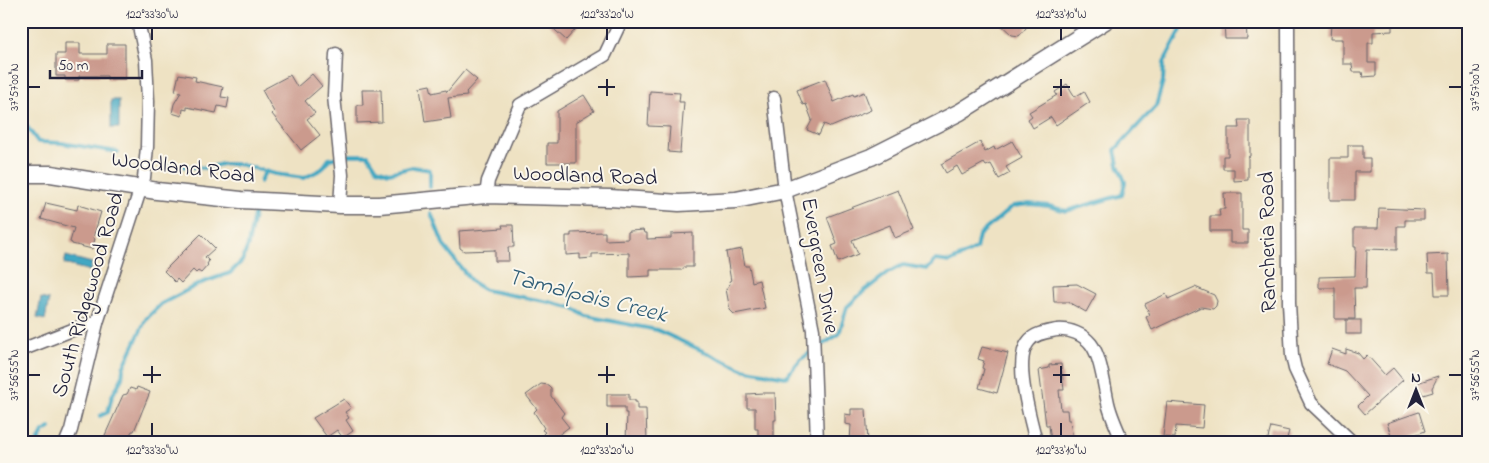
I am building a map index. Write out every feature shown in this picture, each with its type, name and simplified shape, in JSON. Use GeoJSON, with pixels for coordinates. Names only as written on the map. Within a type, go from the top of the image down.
{"type":"FeatureCollection","features":[{"type":"Feature","properties":{"kind":"street","name":"South Ridgewood Road"},"geometry":{"type":"LineString","coordinates":[[66,442],[71,430],[97,323],[141,188],[148,147],[148,101],[146,60],[138,21]]}},
{"type":"Feature","properties":{"kind":"street"},"geometry":{"type":"LineString","coordinates":[[486,195],[488,182],[520,105],[605,55],[621,21]]}},
{"type":"Feature","properties":{"kind":"street","name":"Woodland Road"},"geometry":{"type":"LineString","coordinates":[[21,174],[51,174],[141,188],[241,200],[340,205],[379,205],[486,195],[610,198],[679,203],[736,200],[785,190],[871,157],[960,112],[1105,21]]}},
{"type":"Feature","properties":{"kind":"street","name":"Rancheria Road"},"geometry":{"type":"LineString","coordinates":[[1288,21],[1289,303],[1292,356],[1295,369],[1311,403],[1352,442]]}},
{"type":"Feature","properties":{"kind":"street"},"geometry":{"type":"LineString","coordinates":[[336,54],[334,96],[342,175],[340,205]]}},
{"type":"Feature","properties":{"kind":"street","name":"Evergreen Drive"},"geometry":{"type":"LineString","coordinates":[[774,98],[785,190],[813,330],[817,442]]}},
{"type":"Feature","properties":{"kind":"street"},"geometry":{"type":"LineString","coordinates":[[21,350],[85,325],[97,323]]}},
{"type":"Feature","properties":{"kind":"street"},"geometry":{"type":"LineString","coordinates":[[1036,442],[1022,374],[1024,349],[1029,341],[1036,336],[1046,332],[1063,330],[1082,336],[1096,353],[1109,405],[1123,442]]}},
{"type":"Feature","properties":{"kind":"water"},"geometry":{"type":"Polygon","coordinates":[[[111,100],[119,100],[119,128],[111,128],[111,100]]]}},
{"type":"Feature","properties":{"kind":"water"},"geometry":{"type":"Polygon","coordinates":[[[66,256],[92,263],[90,271],[64,264],[66,256]]]}},
{"type":"Feature","properties":{"kind":"water"},"geometry":{"type":"Polygon","coordinates":[[[41,298],[49,300],[45,320],[37,318],[41,298]]]}},
{"type":"Feature","properties":{"kind":"building"},"geometry":{"type":"Polygon","coordinates":[[[545,21],[583,21],[566,40],[545,21]]]}},
{"type":"Feature","properties":{"kind":"building"},"geometry":{"type":"Polygon","coordinates":[[[997,21],[1032,21],[1019,36],[1012,35],[997,21]]]}},
{"type":"Feature","properties":{"kind":"building"},"geometry":{"type":"Polygon","coordinates":[[[1224,21],[1246,21],[1247,39],[1225,39],[1224,21]]]}},
{"type":"Feature","properties":{"kind":"building"},"geometry":{"type":"Polygon","coordinates":[[[1392,21],[1392,31],[1373,32],[1373,43],[1368,43],[1368,63],[1376,63],[1376,76],[1363,77],[1362,72],[1353,72],[1352,64],[1343,64],[1343,39],[1330,39],[1331,23],[1392,21]]]}},
{"type":"Feature","properties":{"kind":"building"},"geometry":{"type":"Polygon","coordinates":[[[65,43],[80,43],[80,54],[107,54],[107,44],[125,44],[125,79],[107,79],[107,76],[79,76],[79,80],[65,80],[65,76],[56,76],[56,54],[65,54],[65,43]]]}},
{"type":"Feature","properties":{"kind":"building"},"geometry":{"type":"Polygon","coordinates":[[[465,70],[477,80],[466,92],[467,96],[448,98],[451,118],[425,122],[420,87],[430,85],[432,93],[446,90],[447,92],[465,70]]]}},
{"type":"Feature","properties":{"kind":"building"},"geometry":{"type":"Polygon","coordinates":[[[179,74],[196,77],[195,81],[223,87],[221,97],[229,98],[227,108],[218,106],[216,113],[187,107],[187,110],[183,109],[182,116],[172,113],[174,104],[181,92],[175,91],[179,74]]]}},
{"type":"Feature","properties":{"kind":"building"},"geometry":{"type":"Polygon","coordinates":[[[312,74],[322,86],[305,101],[315,113],[307,119],[320,135],[301,150],[272,114],[274,112],[262,90],[290,75],[297,87],[312,74]]]}},
{"type":"Feature","properties":{"kind":"building"},"geometry":{"type":"Polygon","coordinates":[[[825,79],[834,102],[853,94],[854,96],[864,92],[871,110],[831,127],[824,124],[819,135],[807,130],[812,120],[806,104],[803,105],[797,90],[825,79]]]}},
{"type":"Feature","properties":{"kind":"building"},"geometry":{"type":"Polygon","coordinates":[[[1067,84],[1075,97],[1084,91],[1090,102],[1056,125],[1051,117],[1033,128],[1028,119],[1032,116],[1029,112],[1057,95],[1055,92],[1067,84]]]}},
{"type":"Feature","properties":{"kind":"building"},"geometry":{"type":"Polygon","coordinates":[[[362,90],[381,90],[382,122],[357,123],[357,105],[363,105],[362,90]]]}},
{"type":"Feature","properties":{"kind":"building"},"geometry":{"type":"Polygon","coordinates":[[[650,91],[680,93],[679,102],[684,102],[680,153],[668,152],[670,127],[648,126],[650,91]]]}},
{"type":"Feature","properties":{"kind":"building"},"geometry":{"type":"Polygon","coordinates":[[[584,95],[594,111],[576,122],[576,163],[547,163],[547,143],[557,143],[557,111],[584,95]]]}},
{"type":"Feature","properties":{"kind":"building"},"geometry":{"type":"Polygon","coordinates":[[[1238,120],[1250,120],[1250,156],[1248,157],[1248,180],[1234,181],[1234,169],[1223,169],[1223,156],[1228,156],[1228,128],[1239,128],[1238,120]]]}},
{"type":"Feature","properties":{"kind":"building"},"geometry":{"type":"Polygon","coordinates":[[[1012,141],[1022,158],[1006,167],[1010,173],[999,179],[991,164],[986,166],[984,163],[962,175],[957,166],[946,173],[941,164],[980,142],[985,152],[994,147],[995,150],[1012,141]]]}},
{"type":"Feature","properties":{"kind":"building"},"geometry":{"type":"Polygon","coordinates":[[[1348,145],[1363,145],[1363,158],[1370,158],[1370,172],[1355,172],[1355,200],[1330,200],[1330,158],[1348,158],[1348,145]]]}},
{"type":"Feature","properties":{"kind":"building"},"geometry":{"type":"Polygon","coordinates":[[[898,190],[914,230],[895,238],[890,225],[852,240],[858,254],[838,262],[832,246],[837,244],[827,217],[898,190]]]}},
{"type":"Feature","properties":{"kind":"building"},"geometry":{"type":"Polygon","coordinates":[[[1224,193],[1242,193],[1242,230],[1248,230],[1248,243],[1230,243],[1230,231],[1210,231],[1210,216],[1220,216],[1219,209],[1225,209],[1224,193]]]}},
{"type":"Feature","properties":{"kind":"building"},"geometry":{"type":"Polygon","coordinates":[[[46,203],[77,210],[78,205],[101,212],[93,238],[95,239],[92,249],[70,242],[74,228],[41,219],[46,203]]]}},
{"type":"Feature","properties":{"kind":"building"},"geometry":{"type":"Polygon","coordinates":[[[1379,208],[1424,210],[1424,220],[1405,220],[1405,226],[1397,226],[1397,250],[1367,249],[1366,288],[1354,288],[1355,319],[1335,319],[1335,288],[1319,288],[1319,277],[1355,276],[1356,247],[1354,247],[1354,228],[1378,228],[1379,208]]]}},
{"type":"Feature","properties":{"kind":"building"},"geometry":{"type":"Polygon","coordinates":[[[502,225],[513,225],[514,247],[508,247],[509,261],[495,261],[495,250],[464,251],[460,248],[459,231],[503,228],[502,225]]]}},
{"type":"Feature","properties":{"kind":"building"},"geometry":{"type":"Polygon","coordinates":[[[643,230],[644,233],[647,233],[647,239],[671,238],[671,234],[693,233],[693,267],[684,267],[682,270],[650,270],[650,276],[629,277],[629,253],[592,254],[592,258],[580,259],[580,254],[566,255],[566,236],[571,236],[571,233],[605,232],[605,240],[628,239],[628,232],[643,230]]]}},
{"type":"Feature","properties":{"kind":"building"},"geometry":{"type":"Polygon","coordinates":[[[201,234],[215,248],[205,257],[209,261],[208,265],[201,273],[198,271],[196,273],[193,270],[181,283],[177,279],[175,282],[164,271],[201,234]]]}},
{"type":"Feature","properties":{"kind":"building"},"geometry":{"type":"Polygon","coordinates":[[[742,249],[745,266],[749,266],[752,282],[759,280],[765,308],[734,314],[730,310],[726,289],[730,284],[729,281],[731,281],[726,252],[742,249]]]}},
{"type":"Feature","properties":{"kind":"building"},"geometry":{"type":"Polygon","coordinates":[[[1448,254],[1449,295],[1435,295],[1434,273],[1428,273],[1427,255],[1448,254]]]}},
{"type":"Feature","properties":{"kind":"building"},"geometry":{"type":"Polygon","coordinates":[[[1077,284],[1096,294],[1086,312],[1068,302],[1054,302],[1053,285],[1077,284]]]}},
{"type":"Feature","properties":{"kind":"building"},"geometry":{"type":"Polygon","coordinates":[[[1195,287],[1214,295],[1217,301],[1216,306],[1213,309],[1201,307],[1152,330],[1146,317],[1150,315],[1145,304],[1166,294],[1168,299],[1195,287]]]}},
{"type":"Feature","properties":{"kind":"building"},"geometry":{"type":"Polygon","coordinates":[[[1346,320],[1361,320],[1361,334],[1346,334],[1346,320]]]}},
{"type":"Feature","properties":{"kind":"building"},"geometry":{"type":"Polygon","coordinates":[[[982,347],[1008,353],[997,393],[979,388],[984,369],[982,368],[984,361],[978,359],[982,347]]]}},
{"type":"Feature","properties":{"kind":"building"},"geometry":{"type":"Polygon","coordinates":[[[1332,349],[1346,354],[1346,349],[1358,353],[1363,359],[1367,355],[1385,375],[1393,368],[1403,380],[1365,414],[1358,406],[1368,396],[1345,371],[1327,364],[1332,349]]]}},
{"type":"Feature","properties":{"kind":"building"},"geometry":{"type":"Polygon","coordinates":[[[1061,364],[1064,390],[1059,390],[1061,410],[1067,410],[1073,440],[1051,442],[1049,425],[1046,425],[1039,370],[1049,368],[1049,365],[1061,364]]]}},
{"type":"Feature","properties":{"kind":"building"},"geometry":{"type":"Polygon","coordinates":[[[1438,376],[1432,388],[1433,392],[1423,395],[1417,383],[1438,376]]]}},
{"type":"Feature","properties":{"kind":"building"},"geometry":{"type":"Polygon","coordinates":[[[541,384],[548,385],[551,388],[551,396],[564,413],[561,417],[569,427],[549,442],[543,434],[545,432],[542,430],[544,428],[534,412],[537,409],[526,395],[541,384]]]}},
{"type":"Feature","properties":{"kind":"building"},"geometry":{"type":"Polygon","coordinates":[[[137,387],[150,392],[134,431],[132,431],[126,442],[102,442],[123,395],[127,394],[130,388],[136,390],[137,387]]]}},
{"type":"Feature","properties":{"kind":"building"},"geometry":{"type":"Polygon","coordinates":[[[775,393],[776,420],[774,420],[774,442],[758,442],[758,429],[755,429],[755,408],[747,408],[747,394],[775,393]]]}},
{"type":"Feature","properties":{"kind":"building"},"geometry":{"type":"Polygon","coordinates":[[[607,394],[629,394],[629,400],[637,402],[637,409],[646,409],[647,442],[626,442],[627,413],[625,413],[625,407],[607,407],[607,394]]]}},
{"type":"Feature","properties":{"kind":"building"},"geometry":{"type":"Polygon","coordinates":[[[344,399],[351,408],[345,412],[349,418],[346,420],[353,431],[343,438],[337,430],[327,437],[313,418],[344,399]]]}},
{"type":"Feature","properties":{"kind":"building"},"geometry":{"type":"Polygon","coordinates":[[[1167,402],[1204,405],[1202,428],[1176,426],[1175,438],[1163,437],[1167,402]]]}},
{"type":"Feature","properties":{"kind":"building"},"geometry":{"type":"Polygon","coordinates":[[[851,409],[866,409],[868,442],[850,442],[851,425],[845,424],[845,414],[851,415],[851,409]]]}},
{"type":"Feature","properties":{"kind":"building"},"geometry":{"type":"Polygon","coordinates":[[[1419,412],[1425,431],[1412,436],[1414,442],[1393,442],[1387,423],[1419,412]]]}},
{"type":"Feature","properties":{"kind":"building"},"geometry":{"type":"Polygon","coordinates":[[[1271,427],[1289,431],[1286,442],[1267,442],[1271,427]]]}},
{"type":"Feature","properties":{"kind":"waterway","name":"Tamalpais Creek"},"geometry":{"type":"LineString","coordinates":[[817,348],[839,334],[847,307],[889,272],[903,265],[927,269],[936,260],[950,262],[976,249],[979,235],[1013,206],[1030,204],[1049,206],[1066,211],[1122,195],[1125,182],[1118,165],[1115,150],[1156,106],[1163,81],[1164,62],[1181,30],[1181,21]]}},
{"type":"Feature","properties":{"kind":"waterway","name":"Tamalpais Creek"},"geometry":{"type":"LineString","coordinates":[[21,121],[38,142],[61,143],[118,152]]}},
{"type":"Feature","properties":{"kind":"waterway","name":"Tamalpais Creek"},"geometry":{"type":"LineString","coordinates":[[169,165],[206,168],[222,164],[239,164],[275,174],[304,178],[322,169],[329,159],[349,155],[368,155],[377,169],[389,173],[413,167],[430,170],[430,187]]}},
{"type":"Feature","properties":{"kind":"waterway"},"geometry":{"type":"LineString","coordinates":[[260,182],[265,172]]}},
{"type":"Feature","properties":{"kind":"waterway"},"geometry":{"type":"LineString","coordinates":[[100,416],[108,412],[112,396],[122,378],[123,368],[146,319],[161,304],[201,283],[230,273],[242,261],[248,245],[255,210]]}},
{"type":"Feature","properties":{"kind":"waterway","name":"Tamalpais Creek"},"geometry":{"type":"LineString","coordinates":[[431,213],[444,246],[472,282],[485,290],[549,302],[570,307],[586,316],[657,330],[742,369],[786,377],[800,360],[811,352]]}},
{"type":"Feature","properties":{"kind":"waterway"},"geometry":{"type":"LineString","coordinates":[[38,442],[43,432],[50,428]]}}]}
